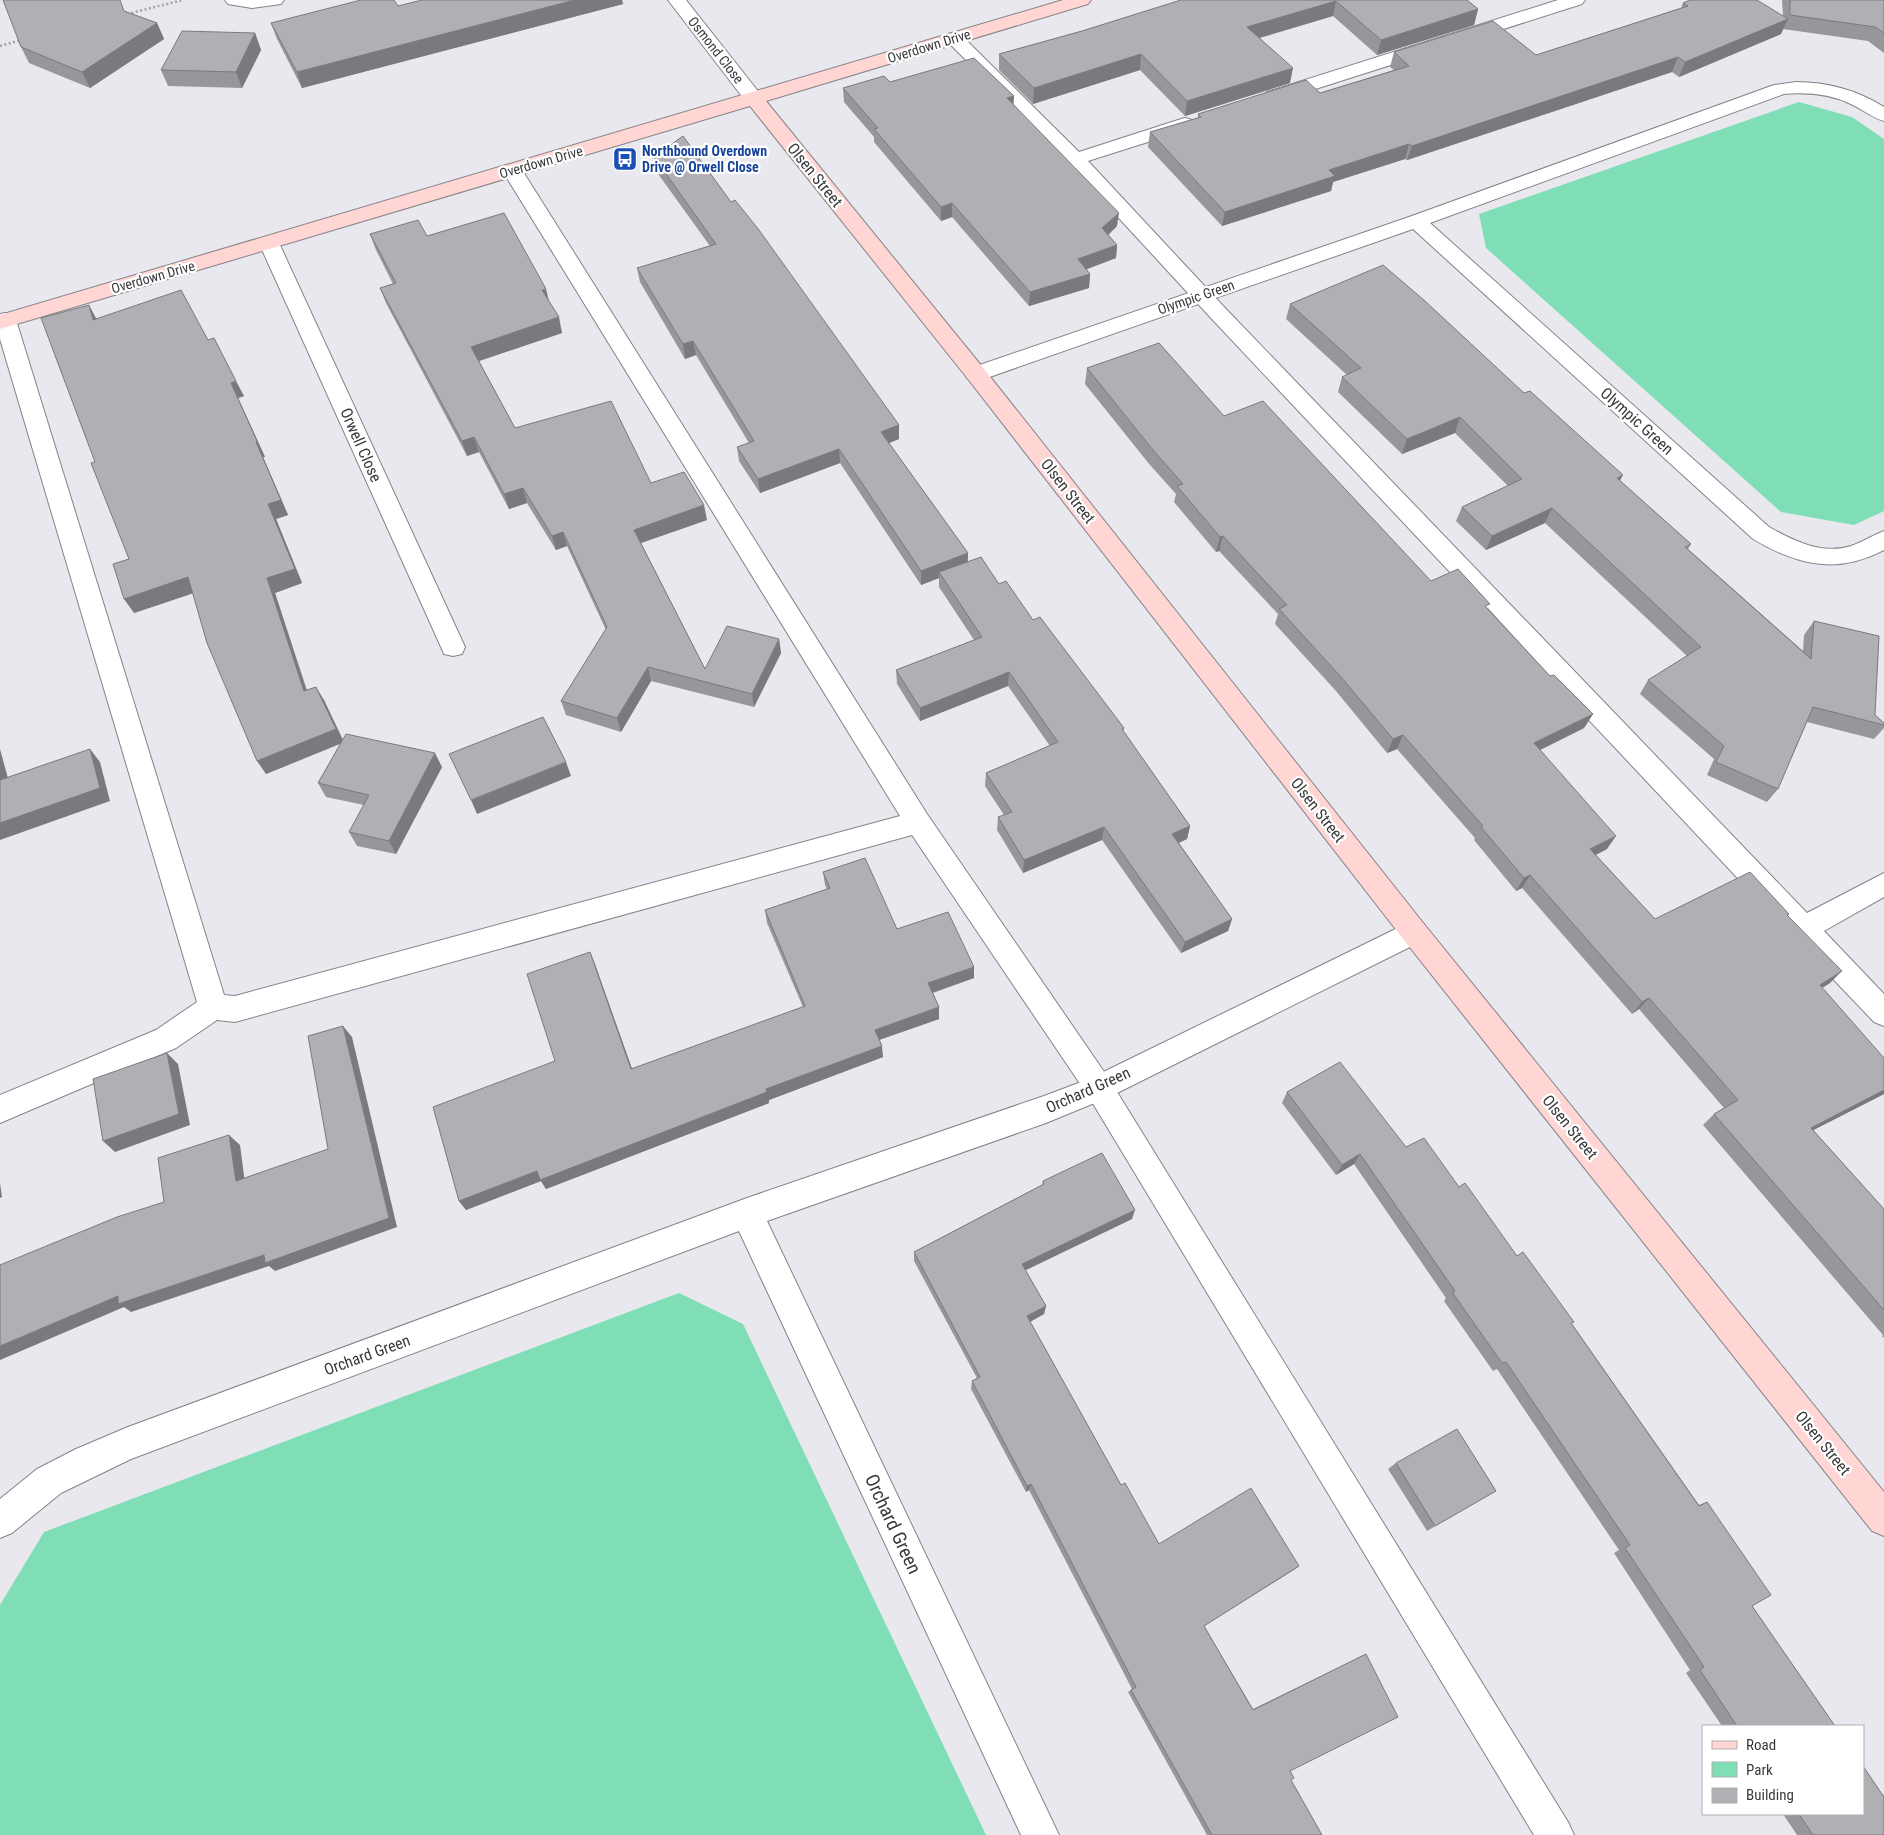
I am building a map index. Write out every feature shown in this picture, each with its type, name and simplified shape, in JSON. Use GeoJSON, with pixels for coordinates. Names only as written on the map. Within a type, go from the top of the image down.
{"type":"FeatureCollection","features":[{"type":"Feature","properties":{"kind":"street"},"geometry":{"type":"LineString","coordinates":[[234,0],[252,3],[276,0]]}},
{"type":"Feature","properties":{"kind":"street","name":"Osmond Close"},"geometry":{"type":"LineString","coordinates":[[677,0],[754,99]]}},
{"type":"Feature","properties":{"kind":"street","name":"Overdown Drive"},"geometry":{"type":"LineString","coordinates":[[2,321],[1082,0]]}},
{"type":"Feature","properties":{"kind":"street"},"geometry":{"type":"LineString","coordinates":[[1254,102],[1576,0]]}},
{"type":"Feature","properties":{"kind":"street"},"geometry":{"type":"LineString","coordinates":[[954,38],[1075,159],[1201,296],[1884,1013]]}},
{"type":"Feature","properties":{"kind":"street","name":"Olympic Green"},"geometry":{"type":"LineString","coordinates":[[976,374],[1416,221],[1781,89],[1800,87],[1833,90],[1867,104],[1884,115]]}},
{"type":"Feature","properties":{"kind":"street","name":"Olsen Street"},"geometry":{"type":"LineString","coordinates":[[754,99],[976,374],[1414,932],[1884,1519]]}},
{"type":"Feature","properties":{"kind":"street"},"geometry":{"type":"LineString","coordinates":[[1075,159],[1198,120]]}},
{"type":"Feature","properties":{"kind":"street"},"geometry":{"type":"LineString","coordinates":[[512,170],[918,822],[1099,1088],[1555,1835]]}},
{"type":"Feature","properties":{"kind":"street","name":"Olympic Green"},"geometry":{"type":"LineString","coordinates":[[1416,221],[1761,533],[1779,544],[1796,551],[1833,557],[1849,555],[1884,540]]}},
{"type":"Feature","properties":{"kind":"street","name":"Orwell Close"},"geometry":{"type":"LineString","coordinates":[[269,243],[453,647]]}},
{"type":"Feature","properties":{"kind":"street"},"geometry":{"type":"LineString","coordinates":[[2,321],[213,1007]]}},
{"type":"Feature","properties":{"kind":"street"},"geometry":{"type":"LineString","coordinates":[[0,1109],[166,1039],[213,1007],[236,1009],[918,822]]}},
{"type":"Feature","properties":{"kind":"street"},"geometry":{"type":"LineString","coordinates":[[1803,929],[1884,884]]}},
{"type":"Feature","properties":{"kind":"street","name":"Orchard Green"},"geometry":{"type":"LineString","coordinates":[[0,1521],[49,1481],[88,1460],[747,1213],[993,1128],[1099,1088],[1414,932]]}},
{"type":"Feature","properties":{"kind":"street","name":"Orchard Green"},"geometry":{"type":"LineString","coordinates":[[747,1213],[1040,1835]]}},
{"type":"Feature","properties":{"kind":"path"},"geometry":{"type":"LineString","coordinates":[[120,16],[183,0]]}},
{"type":"Feature","properties":{"kind":"path"},"geometry":{"type":"LineString","coordinates":[[0,46],[28,39]]}},
{"type":"Feature","properties":{"kind":"green space"},"geometry":{"type":"Polygon","coordinates":[[[1799,102],[1852,117],[1884,139],[1884,511],[1854,525],[1781,512],[1486,248],[1479,214],[1799,102]]]}},
{"type":"Feature","properties":{"kind":"green space"},"geometry":{"type":"Polygon","coordinates":[[[679,1293],[743,1324],[986,1835],[0,1835],[0,1605],[44,1532],[679,1293]]]}},
{"type":"Feature","properties":{"kind":"building"},"geometry":{"type":"Polygon","coordinates":[[[3,0],[120,0],[124,11],[157,23],[82,72],[21,47],[3,0]]]}},
{"type":"Feature","properties":{"kind":"building"},"geometry":{"type":"Polygon","coordinates":[[[361,0],[394,0],[398,6],[422,0],[575,0],[297,72],[271,23],[361,0]]]}},
{"type":"Feature","properties":{"kind":"building"},"geometry":{"type":"Polygon","coordinates":[[[1181,0],[1467,0],[1478,9],[1381,40],[1336,1],[1247,27],[1293,68],[1187,101],[1141,54],[1034,88],[999,54],[1082,31],[1181,0]]]}},
{"type":"Feature","properties":{"kind":"building"},"geometry":{"type":"Polygon","coordinates":[[[1690,0],[1757,0],[1788,19],[1685,62],[1678,57],[1412,146],[1409,144],[1329,170],[1335,176],[1225,212],[1150,132],[1201,117],[1198,114],[1306,80],[1320,93],[1409,66],[1394,52],[1493,21],[1536,55],[1688,6],[1683,3],[1690,0]]]}},
{"type":"Feature","properties":{"kind":"building"},"geometry":{"type":"Polygon","coordinates":[[[1790,0],[1884,0],[1884,33],[1875,27],[1790,15],[1790,0]]]}},
{"type":"Feature","properties":{"kind":"building"},"geometry":{"type":"Polygon","coordinates":[[[182,31],[255,33],[236,72],[161,70],[182,31]]]}},
{"type":"Feature","properties":{"kind":"building"},"geometry":{"type":"Polygon","coordinates":[[[974,58],[1014,96],[1007,98],[1119,213],[1102,228],[1117,245],[1078,259],[1090,274],[1030,292],[952,203],[941,207],[874,129],[878,128],[843,88],[884,76],[890,82],[974,58]]]}},
{"type":"Feature","properties":{"kind":"building"},"geometry":{"type":"Polygon","coordinates":[[[683,136],[731,202],[735,200],[759,230],[899,425],[881,432],[968,553],[921,571],[839,449],[758,479],[737,447],[754,441],[693,341],[683,344],[637,268],[716,244],[654,157],[683,136]]]}},
{"type":"Feature","properties":{"kind":"building"},"geometry":{"type":"Polygon","coordinates":[[[504,213],[546,289],[542,290],[559,317],[471,347],[515,428],[611,401],[651,483],[684,472],[704,505],[634,530],[705,669],[727,626],[779,639],[752,694],[648,667],[617,718],[561,701],[607,627],[563,532],[552,536],[523,488],[504,494],[474,437],[462,441],[380,288],[396,283],[370,234],[418,220],[427,236],[504,213]]]}},
{"type":"Feature","properties":{"kind":"building"},"geometry":{"type":"Polygon","coordinates":[[[1383,265],[1425,301],[1524,393],[1530,391],[1623,475],[1617,478],[1691,544],[1685,547],[1811,659],[1814,621],[1879,636],[1875,715],[1884,725],[1813,707],[1778,789],[1716,762],[1724,746],[1648,680],[1701,647],[1552,508],[1492,536],[1462,507],[1522,479],[1460,417],[1407,439],[1342,377],[1361,368],[1290,304],[1383,265]]]}},
{"type":"Feature","properties":{"kind":"building"},"geometry":{"type":"Polygon","coordinates":[[[181,290],[208,340],[214,338],[236,381],[231,383],[281,500],[268,504],[295,569],[267,578],[304,691],[316,687],[336,729],[257,761],[207,643],[188,577],[124,599],[113,564],[129,559],[91,463],[95,462],[41,318],[89,305],[93,320],[181,290]]]}},
{"type":"Feature","properties":{"kind":"building"},"geometry":{"type":"Polygon","coordinates":[[[1159,343],[1224,416],[1263,401],[1431,581],[1458,569],[1490,604],[1485,606],[1550,676],[1554,675],[1593,714],[1534,743],[1616,836],[1590,849],[1655,919],[1750,872],[1789,914],[1787,915],[1842,971],[1820,985],[1884,1058],[1884,1090],[1811,1128],[1884,1209],[1884,1310],[1714,1114],[1738,1100],[1649,998],[1642,1002],[1530,875],[1524,878],[1481,827],[1483,826],[1403,735],[1393,739],[1341,677],[1279,609],[1287,605],[1223,536],[1220,537],[1177,486],[1183,484],[1087,368],[1159,343]]]}},
{"type":"Feature","properties":{"kind":"building"},"geometry":{"type":"Polygon","coordinates":[[[981,557],[999,584],[1006,581],[1033,620],[1040,617],[1124,728],[1122,729],[1190,826],[1172,834],[1232,919],[1185,942],[1104,827],[1024,860],[998,817],[1012,812],[986,773],[1058,742],[1009,672],[920,708],[896,670],[982,637],[939,572],[981,557]]]}},
{"type":"Feature","properties":{"kind":"building"},"geometry":{"type":"Polygon","coordinates":[[[543,717],[566,762],[471,800],[449,754],[543,717]]]}},
{"type":"Feature","properties":{"kind":"building"},"geometry":{"type":"Polygon","coordinates":[[[346,734],[435,753],[389,841],[349,832],[369,795],[318,783],[346,734]]]}},
{"type":"Feature","properties":{"kind":"building"},"geometry":{"type":"Polygon","coordinates":[[[90,749],[100,788],[0,823],[0,780],[90,749]]]}},
{"type":"Feature","properties":{"kind":"building"},"geometry":{"type":"Polygon","coordinates":[[[865,858],[897,929],[948,912],[974,967],[928,983],[939,1007],[875,1030],[882,1046],[766,1089],[767,1092],[540,1180],[537,1171],[459,1201],[433,1107],[555,1061],[527,974],[590,952],[631,1069],[805,1006],[765,910],[830,888],[823,872],[865,858]]]}},
{"type":"Feature","properties":{"kind":"building"},"geometry":{"type":"Polygon","coordinates":[[[343,1026],[389,1218],[265,1263],[264,1255],[118,1304],[118,1296],[0,1346],[0,1265],[117,1217],[164,1202],[158,1158],[229,1135],[236,1181],[328,1149],[308,1036],[343,1026]]]}},
{"type":"Feature","properties":{"kind":"building"},"geometry":{"type":"Polygon","coordinates":[[[167,1053],[179,1114],[103,1141],[93,1079],[167,1053]]]}},
{"type":"Feature","properties":{"kind":"building"},"geometry":{"type":"Polygon","coordinates":[[[1340,1062],[1406,1147],[1424,1138],[1459,1187],[1465,1183],[1517,1256],[1523,1252],[1574,1322],[1571,1323],[1699,1506],[1707,1502],[1771,1595],[1752,1606],[1834,1725],[1736,1725],[1700,1670],[1704,1667],[1625,1548],[1630,1545],[1506,1362],[1502,1363],[1452,1292],[1455,1291],[1360,1154],[1342,1165],[1287,1092],[1340,1062]]]}},
{"type":"Feature","properties":{"kind":"building"},"geometry":{"type":"Polygon","coordinates":[[[1102,1153],[1135,1210],[1022,1264],[1046,1306],[1027,1316],[1121,1485],[1125,1483],[1159,1544],[1251,1488],[1299,1566],[1204,1626],[1253,1710],[1366,1654],[1398,1717],[1290,1771],[1294,1778],[1291,1780],[1322,1835],[1212,1835],[1131,1690],[1136,1687],[1031,1484],[1027,1486],[972,1381],[980,1377],[914,1252],[1044,1184],[1043,1181],[1102,1153]]]}},
{"type":"Feature","properties":{"kind":"building"},"geometry":{"type":"Polygon","coordinates":[[[1457,1429],[1496,1491],[1435,1526],[1396,1463],[1457,1429]]]}},
{"type":"Feature","properties":{"kind":"building"},"geometry":{"type":"Polygon","coordinates":[[[1864,1767],[1884,1797],[1884,1835],[1813,1835],[1800,1815],[1864,1815],[1864,1767]]]}},
{"type":"Feature","properties":{"kind":"place","name":"Northbound Overdown Drive @ Orwell Close"},"geometry":{"type":"Point","coordinates":[625,159]}}]}
